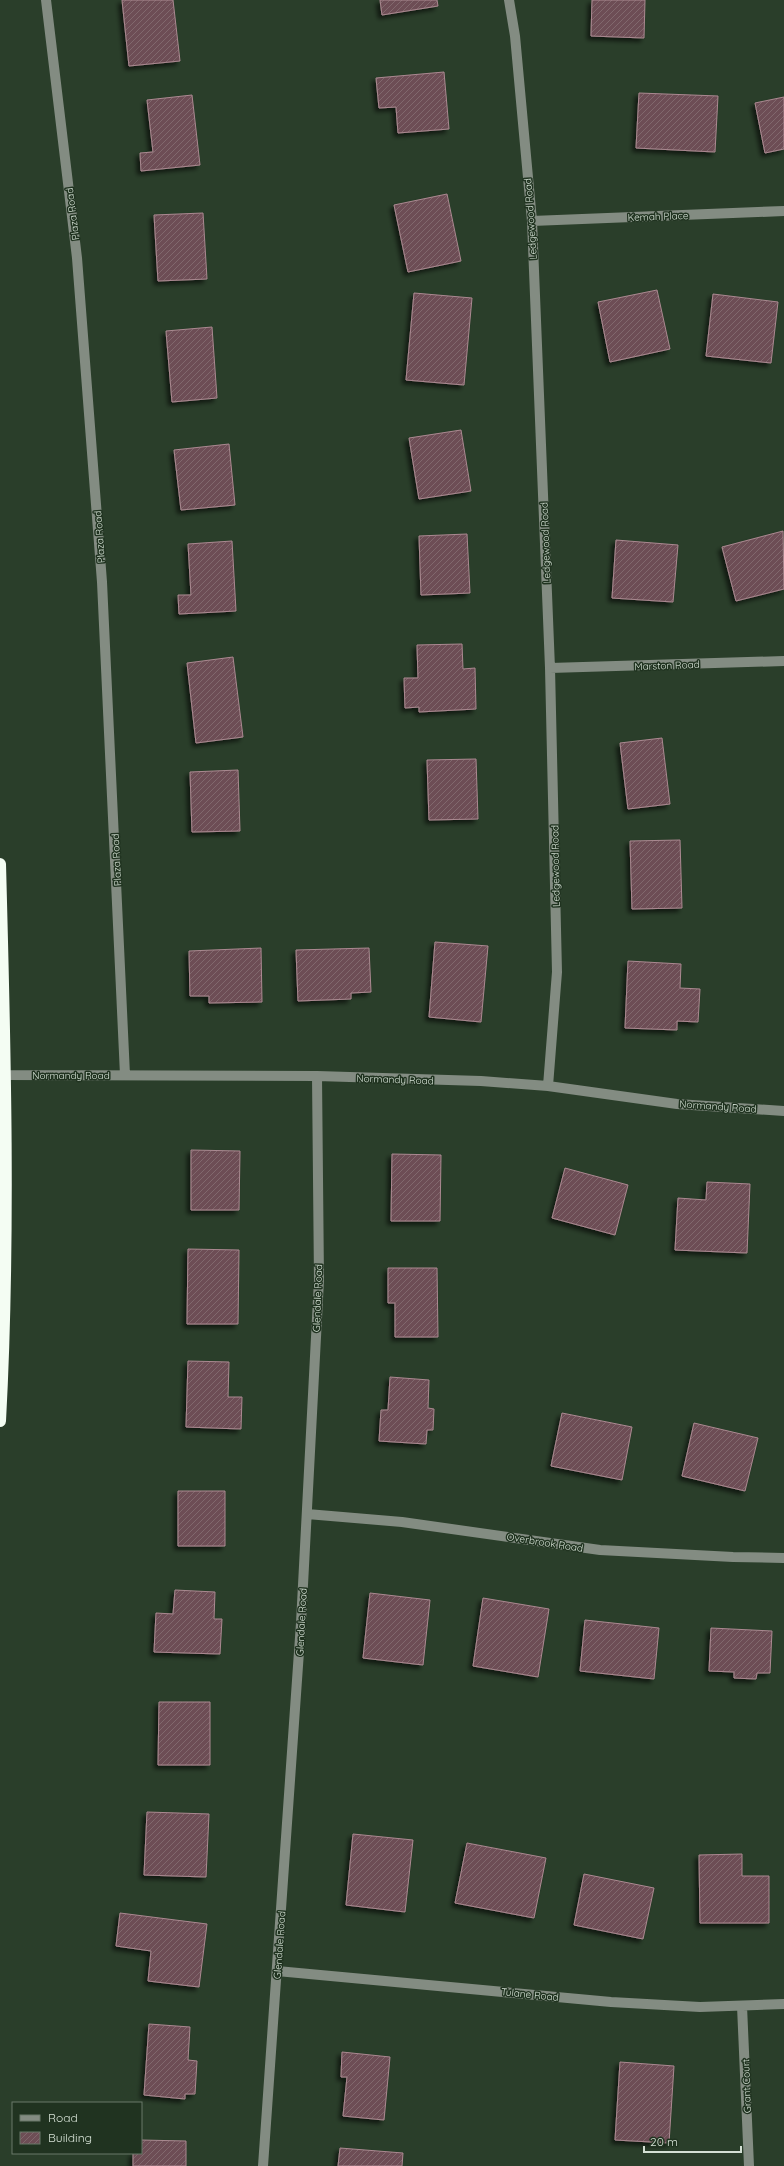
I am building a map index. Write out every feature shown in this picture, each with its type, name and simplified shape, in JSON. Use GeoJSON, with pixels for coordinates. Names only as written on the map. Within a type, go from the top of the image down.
{"type":"FeatureCollection","features":[{"type":"Feature","properties":{"kind":"highway"},"geometry":{"type":"LineString","coordinates":[[0,864],[2,1075],[0,1421]]}},
{"type":"Feature","properties":{"kind":"street","name":"Plaza Road"},"geometry":{"type":"LineString","coordinates":[[46,0],[77,258],[102,582],[125,1075]]}},
{"type":"Feature","properties":{"kind":"street","name":"Ledgewood Road"},"geometry":{"type":"LineString","coordinates":[[509,0],[515,36],[532,221],[550,668],[557,972],[548,1086]]}},
{"type":"Feature","properties":{"kind":"street","name":"Kemah Place"},"geometry":{"type":"LineString","coordinates":[[532,221],[784,211]]}},
{"type":"Feature","properties":{"kind":"street","name":"Marston Road"},"geometry":{"type":"LineString","coordinates":[[550,668],[784,661]]}},
{"type":"Feature","properties":{"kind":"street","name":"Normandy Road"},"geometry":{"type":"LineString","coordinates":[[2,1075],[317,1076],[481,1081],[548,1086],[677,1104],[784,1111]]}},
{"type":"Feature","properties":{"kind":"street","name":"Glendale Road"},"geometry":{"type":"LineString","coordinates":[[263,2166],[307,1514],[319,1280],[317,1076]]}},
{"type":"Feature","properties":{"kind":"street","name":"Overbrook Road"},"geometry":{"type":"LineString","coordinates":[[307,1514],[410,1523],[600,1550],[733,1557],[784,1558]]}},
{"type":"Feature","properties":{"kind":"street","name":"Tulane Road"},"geometry":{"type":"LineString","coordinates":[[277,1971],[611,2002],[700,2007],[784,2004]]}},
{"type":"Feature","properties":{"kind":"street","name":"Grant Court"},"geometry":{"type":"LineString","coordinates":[[742,2006],[749,2166]]}},
{"type":"Feature","properties":{"kind":"building"},"geometry":{"type":"Polygon","coordinates":[[[122,0],[173,0],[180,61],[129,66],[122,0]]]}},
{"type":"Feature","properties":{"kind":"building"},"geometry":{"type":"Polygon","coordinates":[[[380,0],[437,0],[438,6],[382,15],[380,0]]]}},
{"type":"Feature","properties":{"kind":"building"},"geometry":{"type":"Polygon","coordinates":[[[592,0],[645,0],[644,38],[591,36],[592,0]]]}},
{"type":"Feature","properties":{"kind":"building"},"geometry":{"type":"Polygon","coordinates":[[[444,72],[449,129],[398,133],[396,107],[379,108],[376,78],[444,72]]]}},
{"type":"Feature","properties":{"kind":"building"},"geometry":{"type":"Polygon","coordinates":[[[639,93],[718,96],[715,152],[636,148],[639,93]]]}},
{"type":"Feature","properties":{"kind":"building"},"geometry":{"type":"Polygon","coordinates":[[[192,95],[200,165],[141,171],[140,153],[153,152],[147,100],[192,95]]]}},
{"type":"Feature","properties":{"kind":"building"},"geometry":{"type":"Polygon","coordinates":[[[784,97],[784,149],[765,153],[755,103],[784,97]]]}},
{"type":"Feature","properties":{"kind":"building"},"geometry":{"type":"Polygon","coordinates":[[[447,194],[461,261],[408,272],[394,205],[447,194]]]}},
{"type":"Feature","properties":{"kind":"building"},"geometry":{"type":"Polygon","coordinates":[[[203,213],[207,279],[158,281],[154,215],[203,213]]]}},
{"type":"Feature","properties":{"kind":"building"},"geometry":{"type":"Polygon","coordinates":[[[657,290],[670,349],[610,362],[598,302],[657,290]]]}},
{"type":"Feature","properties":{"kind":"building"},"geometry":{"type":"Polygon","coordinates":[[[414,293],[472,298],[464,385],[406,380],[414,293]]]}},
{"type":"Feature","properties":{"kind":"building"},"geometry":{"type":"Polygon","coordinates":[[[713,294],[778,302],[771,363],[706,356],[713,294]]]}},
{"type":"Feature","properties":{"kind":"building"},"geometry":{"type":"Polygon","coordinates":[[[212,327],[217,398],[172,402],[166,331],[212,327]]]}},
{"type":"Feature","properties":{"kind":"building"},"geometry":{"type":"Polygon","coordinates":[[[461,430],[471,491],[419,499],[409,438],[461,430]]]}},
{"type":"Feature","properties":{"kind":"building"},"geometry":{"type":"Polygon","coordinates":[[[229,444],[235,505],[181,510],[174,450],[229,444]]]}},
{"type":"Feature","properties":{"kind":"building"},"geometry":{"type":"Polygon","coordinates":[[[783,531],[784,589],[736,601],[722,547],[783,531]]]}},
{"type":"Feature","properties":{"kind":"building"},"geometry":{"type":"Polygon","coordinates":[[[467,534],[470,593],[421,595],[419,536],[467,534]]]}},
{"type":"Feature","properties":{"kind":"building"},"geometry":{"type":"Polygon","coordinates":[[[616,540],[678,545],[673,602],[612,598],[616,540]]]}},
{"type":"Feature","properties":{"kind":"building"},"geometry":{"type":"Polygon","coordinates":[[[232,541],[236,611],[179,614],[178,595],[191,595],[188,544],[232,541]]]}},
{"type":"Feature","properties":{"kind":"building"},"geometry":{"type":"Polygon","coordinates":[[[462,644],[463,669],[475,668],[476,709],[419,712],[419,707],[405,708],[404,678],[418,678],[417,645],[462,644]]]}},
{"type":"Feature","properties":{"kind":"building"},"geometry":{"type":"Polygon","coordinates":[[[233,657],[243,737],[196,743],[187,663],[233,657]]]}},
{"type":"Feature","properties":{"kind":"building"},"geometry":{"type":"Polygon","coordinates":[[[662,738],[670,804],[628,809],[620,743],[662,738]]]}},
{"type":"Feature","properties":{"kind":"building"},"geometry":{"type":"Polygon","coordinates":[[[476,759],[478,819],[429,820],[427,760],[476,759]]]}},
{"type":"Feature","properties":{"kind":"building"},"geometry":{"type":"Polygon","coordinates":[[[238,770],[240,831],[192,832],[190,772],[238,770]]]}},
{"type":"Feature","properties":{"kind":"building"},"geometry":{"type":"Polygon","coordinates":[[[680,840],[682,908],[632,909],[630,841],[680,840]]]}},
{"type":"Feature","properties":{"kind":"building"},"geometry":{"type":"Polygon","coordinates":[[[435,942],[488,946],[481,1022],[429,1017],[435,942]]]}},
{"type":"Feature","properties":{"kind":"building"},"geometry":{"type":"Polygon","coordinates":[[[261,948],[262,1002],[209,1003],[209,996],[190,996],[189,951],[261,948]]]}},
{"type":"Feature","properties":{"kind":"building"},"geometry":{"type":"Polygon","coordinates":[[[369,948],[371,992],[351,993],[351,999],[298,1001],[296,950],[369,948]]]}},
{"type":"Feature","properties":{"kind":"building"},"geometry":{"type":"Polygon","coordinates":[[[628,961],[681,964],[680,988],[700,989],[698,1022],[677,1021],[677,1030],[625,1028],[628,961]]]}},
{"type":"Feature","properties":{"kind":"building"},"geometry":{"type":"Polygon","coordinates":[[[191,1150],[240,1151],[239,1210],[191,1210],[191,1150]]]}},
{"type":"Feature","properties":{"kind":"building"},"geometry":{"type":"Polygon","coordinates":[[[392,1154],[441,1155],[440,1221],[391,1221],[392,1154]]]}},
{"type":"Feature","properties":{"kind":"building"},"geometry":{"type":"Polygon","coordinates":[[[565,1168],[628,1185],[615,1235],[552,1218],[565,1168]]]}},
{"type":"Feature","properties":{"kind":"building"},"geometry":{"type":"Polygon","coordinates":[[[707,1182],[750,1184],[747,1253],[675,1250],[678,1198],[706,1200],[707,1182]]]}},
{"type":"Feature","properties":{"kind":"building"},"geometry":{"type":"Polygon","coordinates":[[[188,1249],[239,1250],[238,1324],[187,1324],[188,1249]]]}},
{"type":"Feature","properties":{"kind":"building"},"geometry":{"type":"Polygon","coordinates":[[[388,1268],[437,1268],[438,1337],[395,1337],[395,1303],[388,1303],[388,1268]]]}},
{"type":"Feature","properties":{"kind":"building"},"geometry":{"type":"Polygon","coordinates":[[[188,1361],[229,1362],[228,1397],[242,1397],[241,1429],[186,1427],[188,1361]]]}},
{"type":"Feature","properties":{"kind":"building"},"geometry":{"type":"Polygon","coordinates":[[[390,1377],[429,1380],[428,1408],[434,1409],[433,1430],[427,1430],[426,1444],[379,1441],[381,1410],[388,1410],[390,1377]]]}},
{"type":"Feature","properties":{"kind":"building"},"geometry":{"type":"Polygon","coordinates":[[[562,1413],[632,1427],[622,1480],[551,1466],[562,1413]]]}},
{"type":"Feature","properties":{"kind":"building"},"geometry":{"type":"Polygon","coordinates":[[[694,1423],[758,1438],[745,1491],[682,1476],[694,1423]]]}},
{"type":"Feature","properties":{"kind":"building"},"geometry":{"type":"Polygon","coordinates":[[[178,1491],[225,1491],[225,1546],[178,1546],[178,1491]]]}},
{"type":"Feature","properties":{"kind":"building"},"geometry":{"type":"Polygon","coordinates":[[[175,1590],[215,1592],[214,1619],[222,1619],[220,1654],[154,1652],[156,1613],[173,1614],[175,1590]]]}},
{"type":"Feature","properties":{"kind":"building"},"geometry":{"type":"Polygon","coordinates":[[[370,1593],[430,1600],[423,1665],[363,1658],[370,1593]]]}},
{"type":"Feature","properties":{"kind":"building"},"geometry":{"type":"Polygon","coordinates":[[[483,1598],[549,1609],[538,1677],[473,1666],[483,1598]]]}},
{"type":"Feature","properties":{"kind":"building"},"geometry":{"type":"Polygon","coordinates":[[[585,1620],[659,1628],[654,1679],[580,1671],[585,1620]]]}},
{"type":"Feature","properties":{"kind":"building"},"geometry":{"type":"Polygon","coordinates":[[[711,1628],[772,1631],[770,1673],[757,1673],[756,1679],[734,1678],[734,1672],[709,1671],[711,1628]]]}},
{"type":"Feature","properties":{"kind":"building"},"geometry":{"type":"Polygon","coordinates":[[[159,1702],[210,1702],[210,1765],[158,1765],[159,1702]]]}},
{"type":"Feature","properties":{"kind":"building"},"geometry":{"type":"Polygon","coordinates":[[[147,1812],[209,1814],[206,1877],[144,1875],[147,1812]]]}},
{"type":"Feature","properties":{"kind":"building"},"geometry":{"type":"Polygon","coordinates":[[[353,1834],[413,1840],[405,1912],[346,1905],[353,1834]]]}},
{"type":"Feature","properties":{"kind":"building"},"geometry":{"type":"Polygon","coordinates":[[[467,1843],[546,1858],[534,1918],[455,1903],[467,1843]]]}},
{"type":"Feature","properties":{"kind":"building"},"geometry":{"type":"Polygon","coordinates":[[[742,1854],[742,1876],[769,1876],[769,1923],[700,1923],[699,1855],[742,1854]]]}},
{"type":"Feature","properties":{"kind":"building"},"geometry":{"type":"Polygon","coordinates":[[[584,1874],[654,1888],[643,1939],[574,1925],[584,1874]]]}},
{"type":"Feature","properties":{"kind":"building"},"geometry":{"type":"Polygon","coordinates":[[[120,1913],[207,1924],[199,1987],[148,1981],[151,1951],[116,1946],[120,1913]]]}},
{"type":"Feature","properties":{"kind":"building"},"geometry":{"type":"Polygon","coordinates":[[[149,2024],[190,2027],[188,2060],[197,2061],[195,2094],[185,2094],[185,2099],[144,2095],[149,2024]]]}},
{"type":"Feature","properties":{"kind":"building"},"geometry":{"type":"Polygon","coordinates":[[[342,2052],[390,2057],[384,2120],[343,2116],[347,2077],[341,2077],[342,2052]]]}},
{"type":"Feature","properties":{"kind":"building"},"geometry":{"type":"Polygon","coordinates":[[[620,2062],[674,2066],[669,2143],[615,2140],[620,2062]]]}},
{"type":"Feature","properties":{"kind":"building"},"geometry":{"type":"Polygon","coordinates":[[[142,2140],[186,2141],[186,2166],[133,2166],[133,2154],[142,2154],[142,2140]]]}},
{"type":"Feature","properties":{"kind":"building"},"geometry":{"type":"Polygon","coordinates":[[[340,2148],[403,2153],[402,2166],[338,2166],[340,2148]]]}}]}
